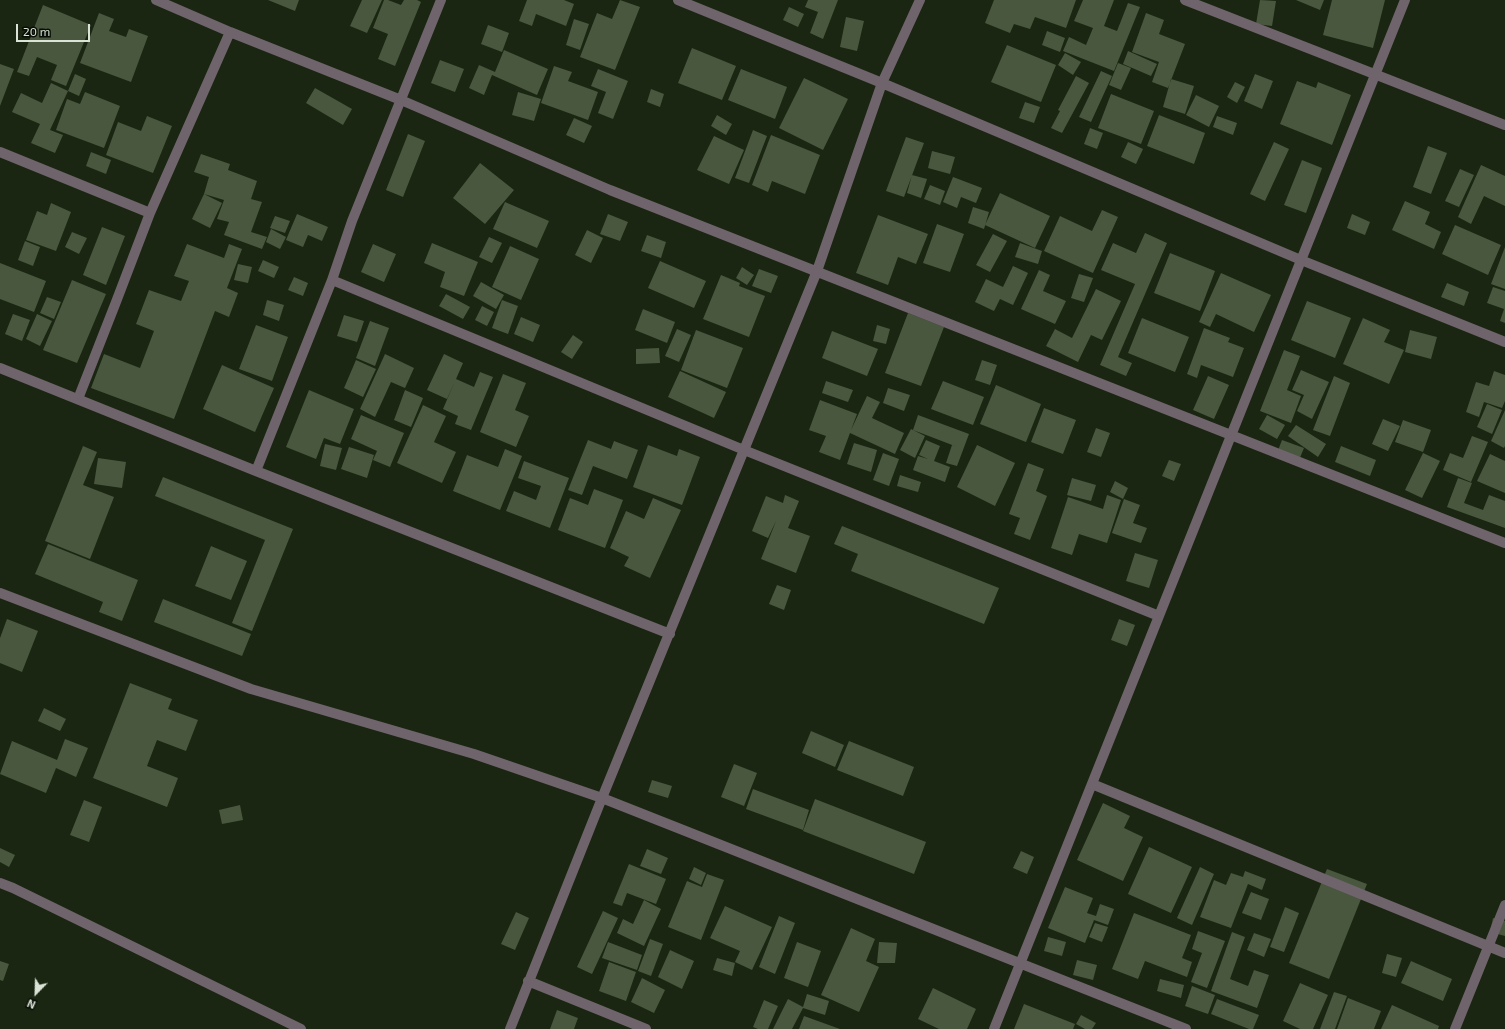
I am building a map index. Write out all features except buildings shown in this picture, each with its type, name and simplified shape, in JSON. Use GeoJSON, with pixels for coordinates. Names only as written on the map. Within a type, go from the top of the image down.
{"type":"FeatureCollection","features":[{"type":"Feature","properties":{"kind":"street"},"geometry":{"type":"LineString","coordinates":[[156,0],[230,32],[401,100],[610,190],[1505,543]]}},
{"type":"Feature","properties":{"kind":"street"},"geometry":{"type":"LineString","coordinates":[[256,471],[332,280],[352,221],[441,0]]}},
{"type":"Feature","properties":{"kind":"street"},"geometry":{"type":"LineString","coordinates":[[678,0],[1302,260],[1505,342]]}},
{"type":"Feature","properties":{"kind":"street"},"geometry":{"type":"LineString","coordinates":[[510,1029],[602,798],[817,271],[882,84],[920,0]]}},
{"type":"Feature","properties":{"kind":"street"},"geometry":{"type":"LineString","coordinates":[[1185,0],[1505,125]]}},
{"type":"Feature","properties":{"kind":"street"},"geometry":{"type":"LineString","coordinates":[[994,1029],[1405,0]]}},
{"type":"Feature","properties":{"kind":"street"},"geometry":{"type":"LineString","coordinates":[[78,400],[150,213],[230,32]]}},
{"type":"Feature","properties":{"kind":"street"},"geometry":{"type":"LineString","coordinates":[[0,152],[150,213]]}},
{"type":"Feature","properties":{"kind":"street"},"geometry":{"type":"LineString","coordinates":[[332,280],[744,450],[1159,616]]}},
{"type":"Feature","properties":{"kind":"street"},"geometry":{"type":"LineString","coordinates":[[0,368],[256,471],[670,634]]}},
{"type":"Feature","properties":{"kind":"street"},"geometry":{"type":"LineString","coordinates":[[0,593],[251,689],[474,754],[602,798],[1186,1029]]}},
{"type":"Feature","properties":{"kind":"street"},"geometry":{"type":"LineString","coordinates":[[1092,784],[1505,953]]}},
{"type":"Feature","properties":{"kind":"street"},"geometry":{"type":"LineString","coordinates":[[0,883],[300,1029]]}},
{"type":"Feature","properties":{"kind":"street"},"geometry":{"type":"LineString","coordinates":[[1455,1029],[1505,905]]}},
{"type":"Feature","properties":{"kind":"street"},"geometry":{"type":"LineString","coordinates":[[528,981],[646,1029]]}}]}
